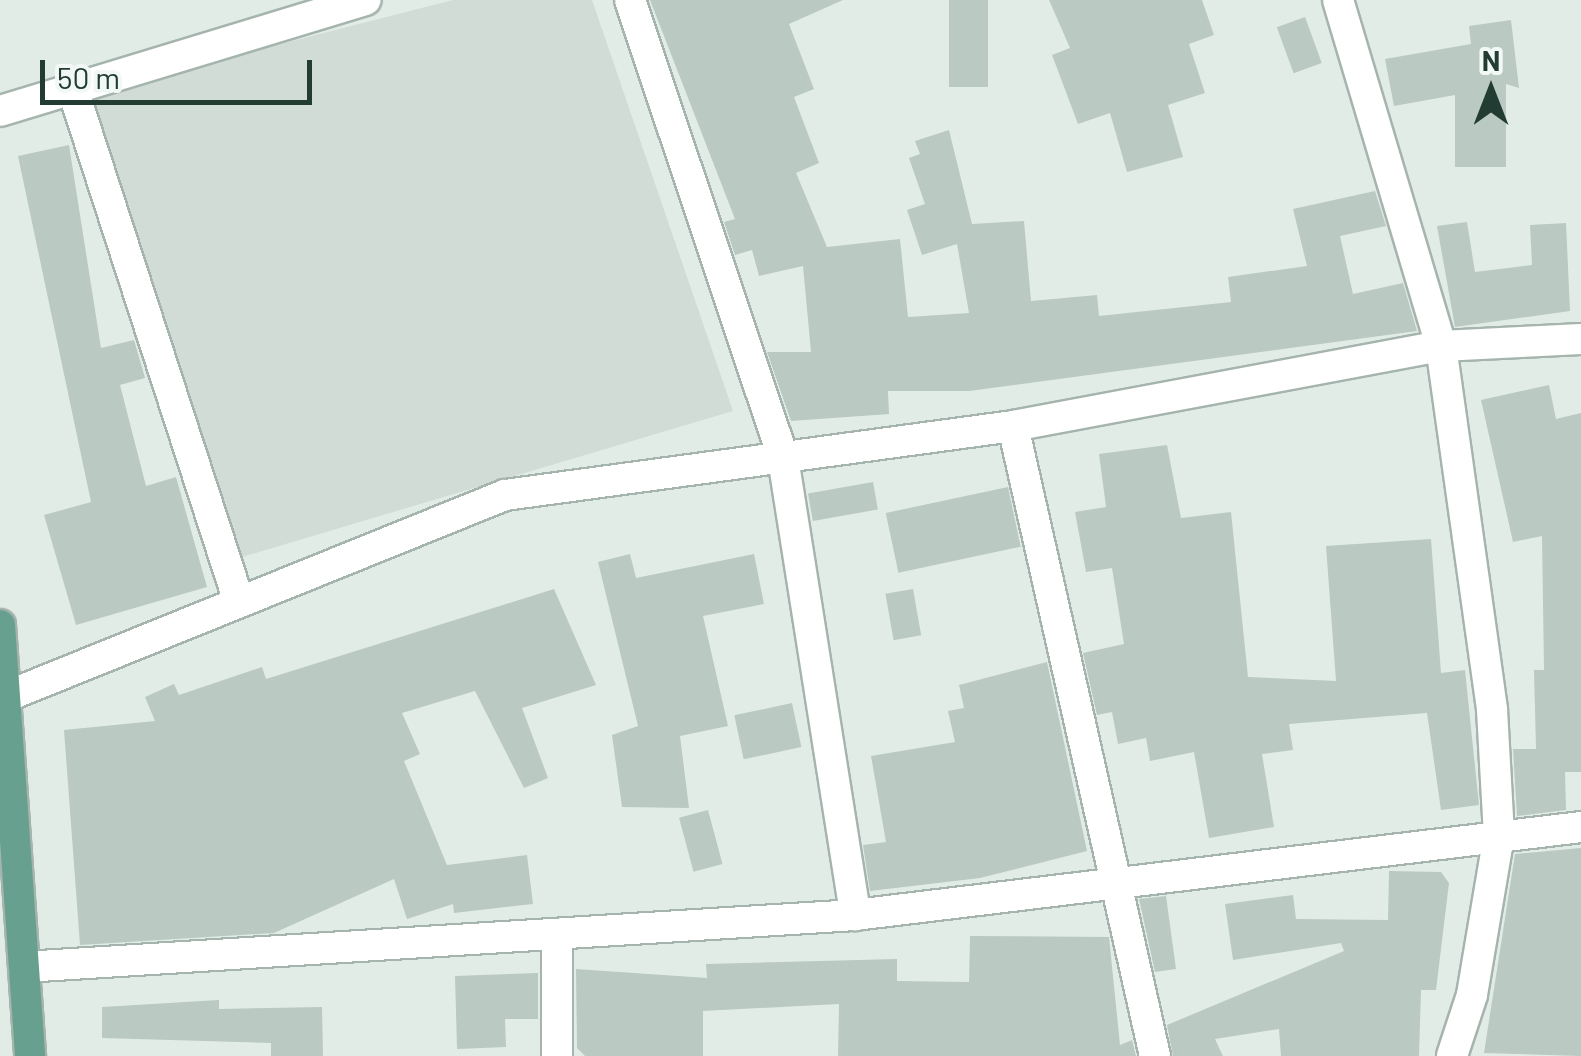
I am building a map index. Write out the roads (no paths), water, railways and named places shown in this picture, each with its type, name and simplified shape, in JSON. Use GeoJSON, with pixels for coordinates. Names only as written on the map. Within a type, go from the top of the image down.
{"type":"FeatureCollection","features":[{"type":"Feature","properties":{"kind":"main road"},"geometry":{"type":"LineString","coordinates":[[0,625],[30,1056]]}},
{"type":"Feature","properties":{"kind":"street"},"geometry":{"type":"LineString","coordinates":[[0,111],[71,84],[366,0]]}},
{"type":"Feature","properties":{"kind":"street"},"geometry":{"type":"LineString","coordinates":[[630,0],[783,458],[855,914]]}},
{"type":"Feature","properties":{"kind":"street"},"geometry":{"type":"LineString","coordinates":[[1338,0],[1442,346],[1492,710],[1499,835],[1452,1056]]}},
{"type":"Feature","properties":{"kind":"street"},"geometry":{"type":"LineString","coordinates":[[71,84],[239,602]]}},
{"type":"Feature","properties":{"kind":"street"},"geometry":{"type":"LineString","coordinates":[[5,698],[506,495],[1013,426],[1442,346],[1581,338]]}},
{"type":"Feature","properties":{"kind":"street"},"geometry":{"type":"LineString","coordinates":[[1013,426],[1121,876],[1155,1056]]}},
{"type":"Feature","properties":{"kind":"street"},"geometry":{"type":"LineString","coordinates":[[24,968],[556,940],[855,914],[1121,876],[1581,827]]}},
{"type":"Feature","properties":{"kind":"street"},"geometry":{"type":"LineString","coordinates":[[556,940],[557,1056]]}}]}
